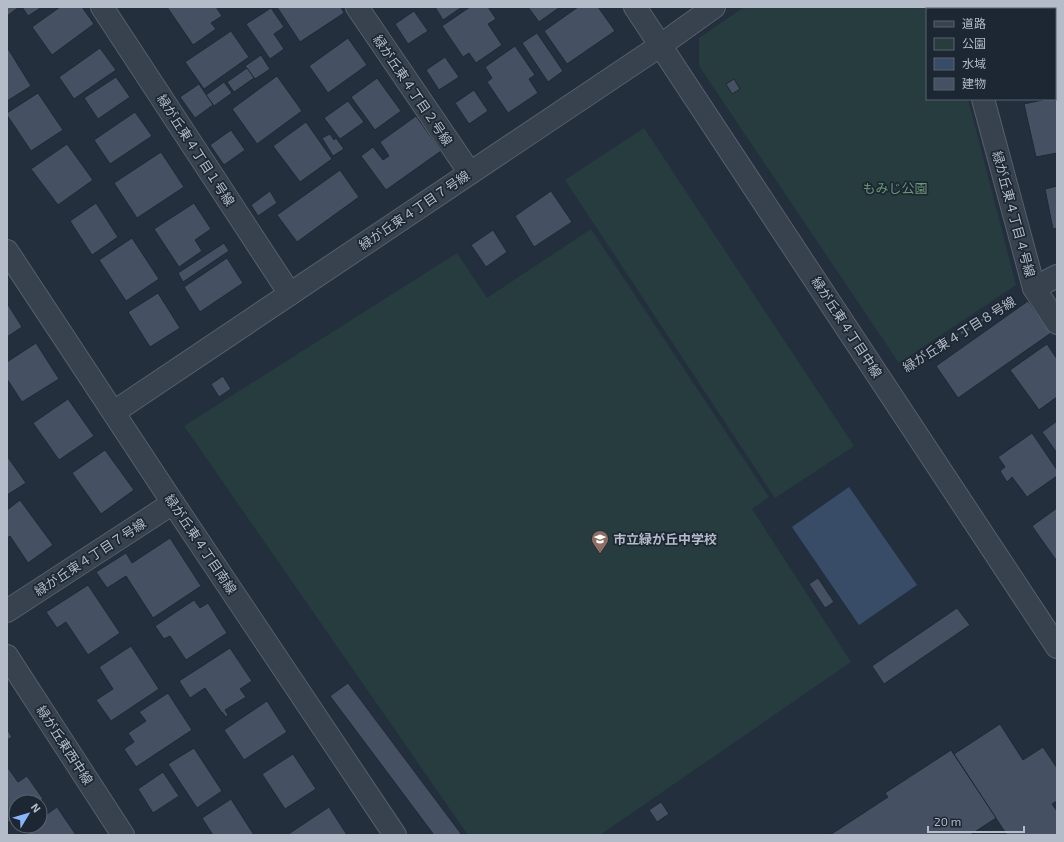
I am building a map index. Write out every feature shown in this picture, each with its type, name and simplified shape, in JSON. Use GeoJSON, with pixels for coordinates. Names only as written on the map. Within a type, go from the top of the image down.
{"type":"FeatureCollection","features":[{"type":"Feature","properties":{"kind":"street","name":"緑が丘東４丁目１号線"},"geometry":{"type":"LineString","coordinates":[[102,7],[290,294]]}},
{"type":"Feature","properties":{"kind":"street","name":"緑が丘東４丁目２号線"},"geometry":{"type":"LineString","coordinates":[[357,7],[470,173]]}},
{"type":"Feature","properties":{"kind":"street","name":"緑が丘東４丁目中線"},"geometry":{"type":"LineString","coordinates":[[635,7],[661,44],[1057,647]]}},
{"type":"Feature","properties":{"kind":"street","name":"緑が丘東４丁目７号線"},"geometry":{"type":"LineString","coordinates":[[114,412],[714,7]]}},
{"type":"Feature","properties":{"kind":"street","name":"緑が丘東４丁目４号線"},"geometry":{"type":"LineString","coordinates":[[983,100],[1034,288],[1057,323]]}},
{"type":"Feature","properties":{"kind":"street","name":"緑が丘東４丁目南線"},"geometry":{"type":"LineString","coordinates":[[7,251],[395,835]]}},
{"type":"Feature","properties":{"kind":"street"},"geometry":{"type":"LineString","coordinates":[[1034,288],[1057,276]]}},
{"type":"Feature","properties":{"kind":"street","name":"緑が丘東４丁目７号線"},"geometry":{"type":"LineString","coordinates":[[7,611],[173,503]]}},
{"type":"Feature","properties":{"kind":"street","name":"緑が丘東西中線"},"geometry":{"type":"LineString","coordinates":[[7,656],[123,835]]}},
{"type":"Feature","properties":{"kind":"path","name":"緑が丘東４丁目８号線"},"geometry":{"type":"LineString","coordinates":[[883,382],[1034,288]]}},
{"type":"Feature","properties":{"kind":"green space","name":"もみじ公園"},"geometry":{"type":"Polygon","coordinates":[[[744,7],[944,7],[926,8],[926,100],[968,100],[1016,285],[899,363],[699,66],[699,38],[744,7]]]}},
{"type":"Feature","properties":{"kind":"green space"},"geometry":{"type":"Polygon","coordinates":[[[644,128],[854,446],[775,498],[565,180],[644,128]]]}},
{"type":"Feature","properties":{"kind":"green space"},"geometry":{"type":"Polygon","coordinates":[[[591,229],[769,497],[752,509],[851,662],[600,835],[468,835],[184,426],[457,253],[487,298],[591,229]]]}},
{"type":"Feature","properties":{"kind":"water"},"geometry":{"type":"Polygon","coordinates":[[[849,487],[917,585],[859,625],[792,527],[849,487]]]}},
{"type":"Feature","properties":{"kind":"building"},"geometry":{"type":"Polygon","coordinates":[[[7,7],[19,7],[7,16],[7,7]]]}},
{"type":"Feature","properties":{"kind":"building"},"geometry":{"type":"Polygon","coordinates":[[[22,7],[42,7],[28,16],[22,7]]]}},
{"type":"Feature","properties":{"kind":"building"},"geometry":{"type":"Polygon","coordinates":[[[60,7],[82,7],[94,24],[52,55],[32,27],[60,7]]]}},
{"type":"Feature","properties":{"kind":"building"},"geometry":{"type":"Polygon","coordinates":[[[167,7],[216,7],[222,16],[211,23],[216,29],[193,45],[167,7]]]}},
{"type":"Feature","properties":{"kind":"building"},"geometry":{"type":"Polygon","coordinates":[[[277,7],[341,7],[344,13],[300,42],[277,7]]]}},
{"type":"Feature","properties":{"kind":"building"},"geometry":{"type":"Polygon","coordinates":[[[435,7],[462,7],[443,20],[435,7]]]}},
{"type":"Feature","properties":{"kind":"building"},"geometry":{"type":"Polygon","coordinates":[[[470,7],[488,7],[496,19],[488,24],[502,45],[476,63],[469,53],[463,57],[442,26],[470,7]]]}},
{"type":"Feature","properties":{"kind":"building"},"geometry":{"type":"Polygon","coordinates":[[[528,7],[560,7],[539,22],[528,7]]]}},
{"type":"Feature","properties":{"kind":"building"},"geometry":{"type":"Polygon","coordinates":[[[578,7],[598,7],[615,31],[567,64],[544,31],[578,7]]]}},
{"type":"Feature","properties":{"kind":"building"},"geometry":{"type":"Polygon","coordinates":[[[1025,7],[1026,8],[1004,8],[1025,7]]]}},
{"type":"Feature","properties":{"kind":"building"},"geometry":{"type":"Polygon","coordinates":[[[271,8],[284,27],[274,34],[284,49],[270,59],[246,24],[271,8]]]}},
{"type":"Feature","properties":{"kind":"building"},"geometry":{"type":"Polygon","coordinates":[[[414,11],[428,31],[408,44],[395,24],[414,11]]]}},
{"type":"Feature","properties":{"kind":"building"},"geometry":{"type":"Polygon","coordinates":[[[231,31],[249,57],[204,89],[185,62],[231,31]]]}},
{"type":"Feature","properties":{"kind":"building"},"geometry":{"type":"Polygon","coordinates":[[[537,33],[563,71],[548,82],[522,43],[537,33]]]}},
{"type":"Feature","properties":{"kind":"building"},"geometry":{"type":"Polygon","coordinates":[[[348,38],[367,65],[328,93],[309,66],[348,38]]]}},
{"type":"Feature","properties":{"kind":"building"},"geometry":{"type":"Polygon","coordinates":[[[515,46],[535,75],[529,79],[538,93],[508,113],[487,82],[492,78],[485,67],[515,46]]]}},
{"type":"Feature","properties":{"kind":"building"},"geometry":{"type":"Polygon","coordinates":[[[7,47],[31,86],[7,101],[7,47]]]}},
{"type":"Feature","properties":{"kind":"building"},"geometry":{"type":"Polygon","coordinates":[[[100,48],[116,70],[74,99],[59,77],[100,48]]]}},
{"type":"Feature","properties":{"kind":"building"},"geometry":{"type":"Polygon","coordinates":[[[261,55],[270,69],[255,79],[245,66],[261,55]]]}},
{"type":"Feature","properties":{"kind":"building"},"geometry":{"type":"Polygon","coordinates":[[[445,57],[459,77],[439,90],[426,70],[445,57]]]}},
{"type":"Feature","properties":{"kind":"building"},"geometry":{"type":"Polygon","coordinates":[[[247,68],[254,78],[234,92],[227,82],[247,68]]]}},
{"type":"Feature","properties":{"kind":"building"},"geometry":{"type":"Polygon","coordinates":[[[277,76],[302,111],[257,144],[232,109],[277,76]]]}},
{"type":"Feature","properties":{"kind":"building"},"geometry":{"type":"Polygon","coordinates":[[[116,77],[130,97],[98,119],[84,98],[116,77]]]}},
{"type":"Feature","properties":{"kind":"building"},"geometry":{"type":"Polygon","coordinates":[[[377,78],[401,111],[375,130],[351,97],[377,78]]]}},
{"type":"Feature","properties":{"kind":"building"},"geometry":{"type":"Polygon","coordinates":[[[734,79],[740,89],[732,94],[726,84],[734,79]]]}},
{"type":"Feature","properties":{"kind":"building"},"geometry":{"type":"Polygon","coordinates":[[[224,82],[232,93],[214,106],[206,95],[224,82]]]}},
{"type":"Feature","properties":{"kind":"building"},"geometry":{"type":"Polygon","coordinates":[[[199,84],[213,105],[195,118],[180,97],[199,84]]]}},
{"type":"Feature","properties":{"kind":"building"},"geometry":{"type":"Polygon","coordinates":[[[474,90],[488,111],[469,124],[455,103],[474,90]]]}},
{"type":"Feature","properties":{"kind":"building"},"geometry":{"type":"Polygon","coordinates":[[[38,93],[63,130],[31,151],[7,113],[38,93]]]}},
{"type":"Feature","properties":{"kind":"building"},"geometry":{"type":"Polygon","coordinates":[[[1057,97],[1057,153],[1036,157],[1024,104],[1042,100],[1056,100],[1057,97]]]}},
{"type":"Feature","properties":{"kind":"building"},"geometry":{"type":"Polygon","coordinates":[[[348,101],[364,122],[340,139],[324,118],[348,101]]]}},
{"type":"Feature","properties":{"kind":"building"},"geometry":{"type":"Polygon","coordinates":[[[135,112],[152,136],[110,164],[94,140],[135,112]]]}},
{"type":"Feature","properties":{"kind":"building"},"geometry":{"type":"Polygon","coordinates":[[[416,116],[441,151],[386,190],[361,156],[373,147],[383,160],[389,156],[380,142],[416,116]]]}},
{"type":"Feature","properties":{"kind":"building"},"geometry":{"type":"Polygon","coordinates":[[[306,122],[332,159],[300,182],[273,146],[306,122]]]}},
{"type":"Feature","properties":{"kind":"building"},"geometry":{"type":"Polygon","coordinates":[[[231,130],[245,150],[224,165],[210,145],[231,130]]]}},
{"type":"Feature","properties":{"kind":"building"},"geometry":{"type":"Polygon","coordinates":[[[330,134],[334,140],[336,138],[344,149],[333,156],[322,138],[330,134]]]}},
{"type":"Feature","properties":{"kind":"building"},"geometry":{"type":"Polygon","coordinates":[[[67,144],[93,180],[58,205],[31,169],[67,144]]]}},
{"type":"Feature","properties":{"kind":"building"},"geometry":{"type":"Polygon","coordinates":[[[161,152],[184,187],[137,218],[114,183],[161,152]]]}},
{"type":"Feature","properties":{"kind":"building"},"geometry":{"type":"Polygon","coordinates":[[[340,170],[359,197],[297,242],[277,215],[340,170]]]}},
{"type":"Feature","properties":{"kind":"building"},"geometry":{"type":"Polygon","coordinates":[[[1057,186],[1057,228],[1053,229],[1045,189],[1057,186]]]}},
{"type":"Feature","properties":{"kind":"building"},"geometry":{"type":"Polygon","coordinates":[[[270,191],[277,203],[258,216],[251,205],[270,191]]]}},
{"type":"Feature","properties":{"kind":"building"},"geometry":{"type":"Polygon","coordinates":[[[551,191],[572,222],[534,247],[515,216],[551,191]]]}},
{"type":"Feature","properties":{"kind":"building"},"geometry":{"type":"Polygon","coordinates":[[[96,203],[118,237],[92,255],[70,221],[96,203]]]}},
{"type":"Feature","properties":{"kind":"building"},"geometry":{"type":"Polygon","coordinates":[[[194,203],[211,229],[195,240],[202,251],[179,267],[154,229],[194,203]]]}},
{"type":"Feature","properties":{"kind":"building"},"geometry":{"type":"Polygon","coordinates":[[[493,230],[507,252],[486,267],[471,245],[493,230]]]}},
{"type":"Feature","properties":{"kind":"building"},"geometry":{"type":"Polygon","coordinates":[[[132,238],[159,279],[126,301],[99,260],[132,238]]]}},
{"type":"Feature","properties":{"kind":"building"},"geometry":{"type":"Polygon","coordinates":[[[224,243],[229,251],[183,282],[178,273],[224,243]]]}},
{"type":"Feature","properties":{"kind":"building"},"geometry":{"type":"Polygon","coordinates":[[[227,258],[243,283],[200,312],[184,287],[227,258]]]}},
{"type":"Feature","properties":{"kind":"building"},"geometry":{"type":"Polygon","coordinates":[[[158,293],[180,328],[150,347],[128,312],[158,293]]]}},
{"type":"Feature","properties":{"kind":"building"},"geometry":{"type":"Polygon","coordinates":[[[1028,301],[1051,333],[958,398],[936,366],[1028,301]]]}},
{"type":"Feature","properties":{"kind":"building"},"geometry":{"type":"Polygon","coordinates":[[[7,303],[22,327],[7,337],[7,303]]]}},
{"type":"Feature","properties":{"kind":"building"},"geometry":{"type":"Polygon","coordinates":[[[36,343],[59,379],[22,402],[7,379],[7,362],[36,343]]]}},
{"type":"Feature","properties":{"kind":"building"},"geometry":{"type":"Polygon","coordinates":[[[1047,344],[1057,359],[1057,397],[1039,410],[1010,370],[1047,344]]]}},
{"type":"Feature","properties":{"kind":"building"},"geometry":{"type":"Polygon","coordinates":[[[223,376],[231,389],[219,397],[211,384],[223,376]]]}},
{"type":"Feature","properties":{"kind":"building"},"geometry":{"type":"Polygon","coordinates":[[[68,399],[94,436],[59,460],[33,423],[68,399]]]}},
{"type":"Feature","properties":{"kind":"building"},"geometry":{"type":"Polygon","coordinates":[[[1057,421],[1057,453],[1042,432],[1057,421]]]}},
{"type":"Feature","properties":{"kind":"building"},"geometry":{"type":"Polygon","coordinates":[[[1032,433],[1057,470],[1057,476],[1027,497],[1012,477],[1007,482],[1000,471],[1005,467],[998,457],[1032,433]]]}},
{"type":"Feature","properties":{"kind":"building"},"geometry":{"type":"Polygon","coordinates":[[[105,450],[134,490],[101,514],[72,473],[105,450]]]}},
{"type":"Feature","properties":{"kind":"building"},"geometry":{"type":"Polygon","coordinates":[[[7,456],[26,483],[7,495],[7,456]]]}},
{"type":"Feature","properties":{"kind":"building"},"geometry":{"type":"Polygon","coordinates":[[[20,500],[53,545],[28,563],[10,536],[7,538],[7,510],[20,500]]]}},
{"type":"Feature","properties":{"kind":"building"},"geometry":{"type":"Polygon","coordinates":[[[1057,508],[1057,559],[1056,560],[1032,526],[1057,508]]]}},
{"type":"Feature","properties":{"kind":"building"},"geometry":{"type":"Polygon","coordinates":[[[170,538],[201,586],[153,618],[126,576],[107,588],[96,572],[126,553],[132,563],[170,538]]]}},
{"type":"Feature","properties":{"kind":"building"},"geometry":{"type":"Polygon","coordinates":[[[818,578],[834,602],[825,608],[809,584],[818,578]]]}},
{"type":"Feature","properties":{"kind":"building"},"geometry":{"type":"Polygon","coordinates":[[[88,585],[120,633],[88,655],[66,622],[57,628],[46,612],[88,585]]]}},
{"type":"Feature","properties":{"kind":"building"},"geometry":{"type":"Polygon","coordinates":[[[194,600],[200,608],[208,603],[227,633],[186,660],[170,636],[164,639],[155,626],[194,600]]]}},
{"type":"Feature","properties":{"kind":"building"},"geometry":{"type":"Polygon","coordinates":[[[957,608],[970,625],[884,684],[872,666],[957,608]]]}},
{"type":"Feature","properties":{"kind":"building"},"geometry":{"type":"Polygon","coordinates":[[[131,646],[159,689],[111,721],[96,700],[113,689],[99,667],[131,646]]]}},
{"type":"Feature","properties":{"kind":"building"},"geometry":{"type":"Polygon","coordinates":[[[230,648],[252,681],[240,689],[246,697],[225,710],[228,715],[226,717],[205,688],[190,698],[179,681],[230,648]]]}},
{"type":"Feature","properties":{"kind":"building"},"geometry":{"type":"Polygon","coordinates":[[[348,683],[462,835],[434,835],[330,696],[348,683]]]}},
{"type":"Feature","properties":{"kind":"building"},"geometry":{"type":"Polygon","coordinates":[[[168,693],[192,730],[136,767],[124,749],[134,742],[128,733],[146,721],[139,712],[168,693]]]}},
{"type":"Feature","properties":{"kind":"building"},"geometry":{"type":"Polygon","coordinates":[[[267,701],[287,732],[244,760],[224,730],[267,701]]]}},
{"type":"Feature","properties":{"kind":"building"},"geometry":{"type":"Polygon","coordinates":[[[1000,724],[1023,760],[1043,747],[1057,768],[1057,801],[1052,804],[1057,811],[1057,835],[1007,835],[954,754],[1000,724]]]}},
{"type":"Feature","properties":{"kind":"building"},"geometry":{"type":"Polygon","coordinates":[[[7,729],[12,737],[7,740],[7,729]]]}},
{"type":"Feature","properties":{"kind":"building"},"geometry":{"type":"Polygon","coordinates":[[[194,748],[222,791],[197,808],[168,764],[194,748]]]}},
{"type":"Feature","properties":{"kind":"building"},"geometry":{"type":"Polygon","coordinates":[[[951,750],[996,818],[970,835],[830,835],[888,797],[885,793],[951,750]]]}},
{"type":"Feature","properties":{"kind":"building"},"geometry":{"type":"Polygon","coordinates":[[[293,754],[316,789],[285,809],[262,774],[293,754]]]}},
{"type":"Feature","properties":{"kind":"building"},"geometry":{"type":"Polygon","coordinates":[[[8,768],[18,782],[27,776],[40,794],[8,794],[8,823],[7,769],[8,768]]]}},
{"type":"Feature","properties":{"kind":"building"},"geometry":{"type":"Polygon","coordinates":[[[163,772],[179,796],[153,813],[138,789],[163,772]]]}},
{"type":"Feature","properties":{"kind":"building"},"geometry":{"type":"Polygon","coordinates":[[[231,799],[254,835],[213,835],[202,818],[231,799]]]}},
{"type":"Feature","properties":{"kind":"building"},"geometry":{"type":"Polygon","coordinates":[[[661,802],[669,814],[657,822],[649,810],[661,802]]]}},
{"type":"Feature","properties":{"kind":"building"},"geometry":{"type":"Polygon","coordinates":[[[57,807],[76,835],[29,835],[28,834],[48,834],[48,813],[57,807]]]}},
{"type":"Feature","properties":{"kind":"building"},"geometry":{"type":"Polygon","coordinates":[[[329,807],[347,835],[287,835],[329,807]]]}},
{"type":"Feature","properties":{"kind":"place","name":"市立緑が丘中学校"},"geometry":{"type":"Point","coordinates":[600,554]}}]}
